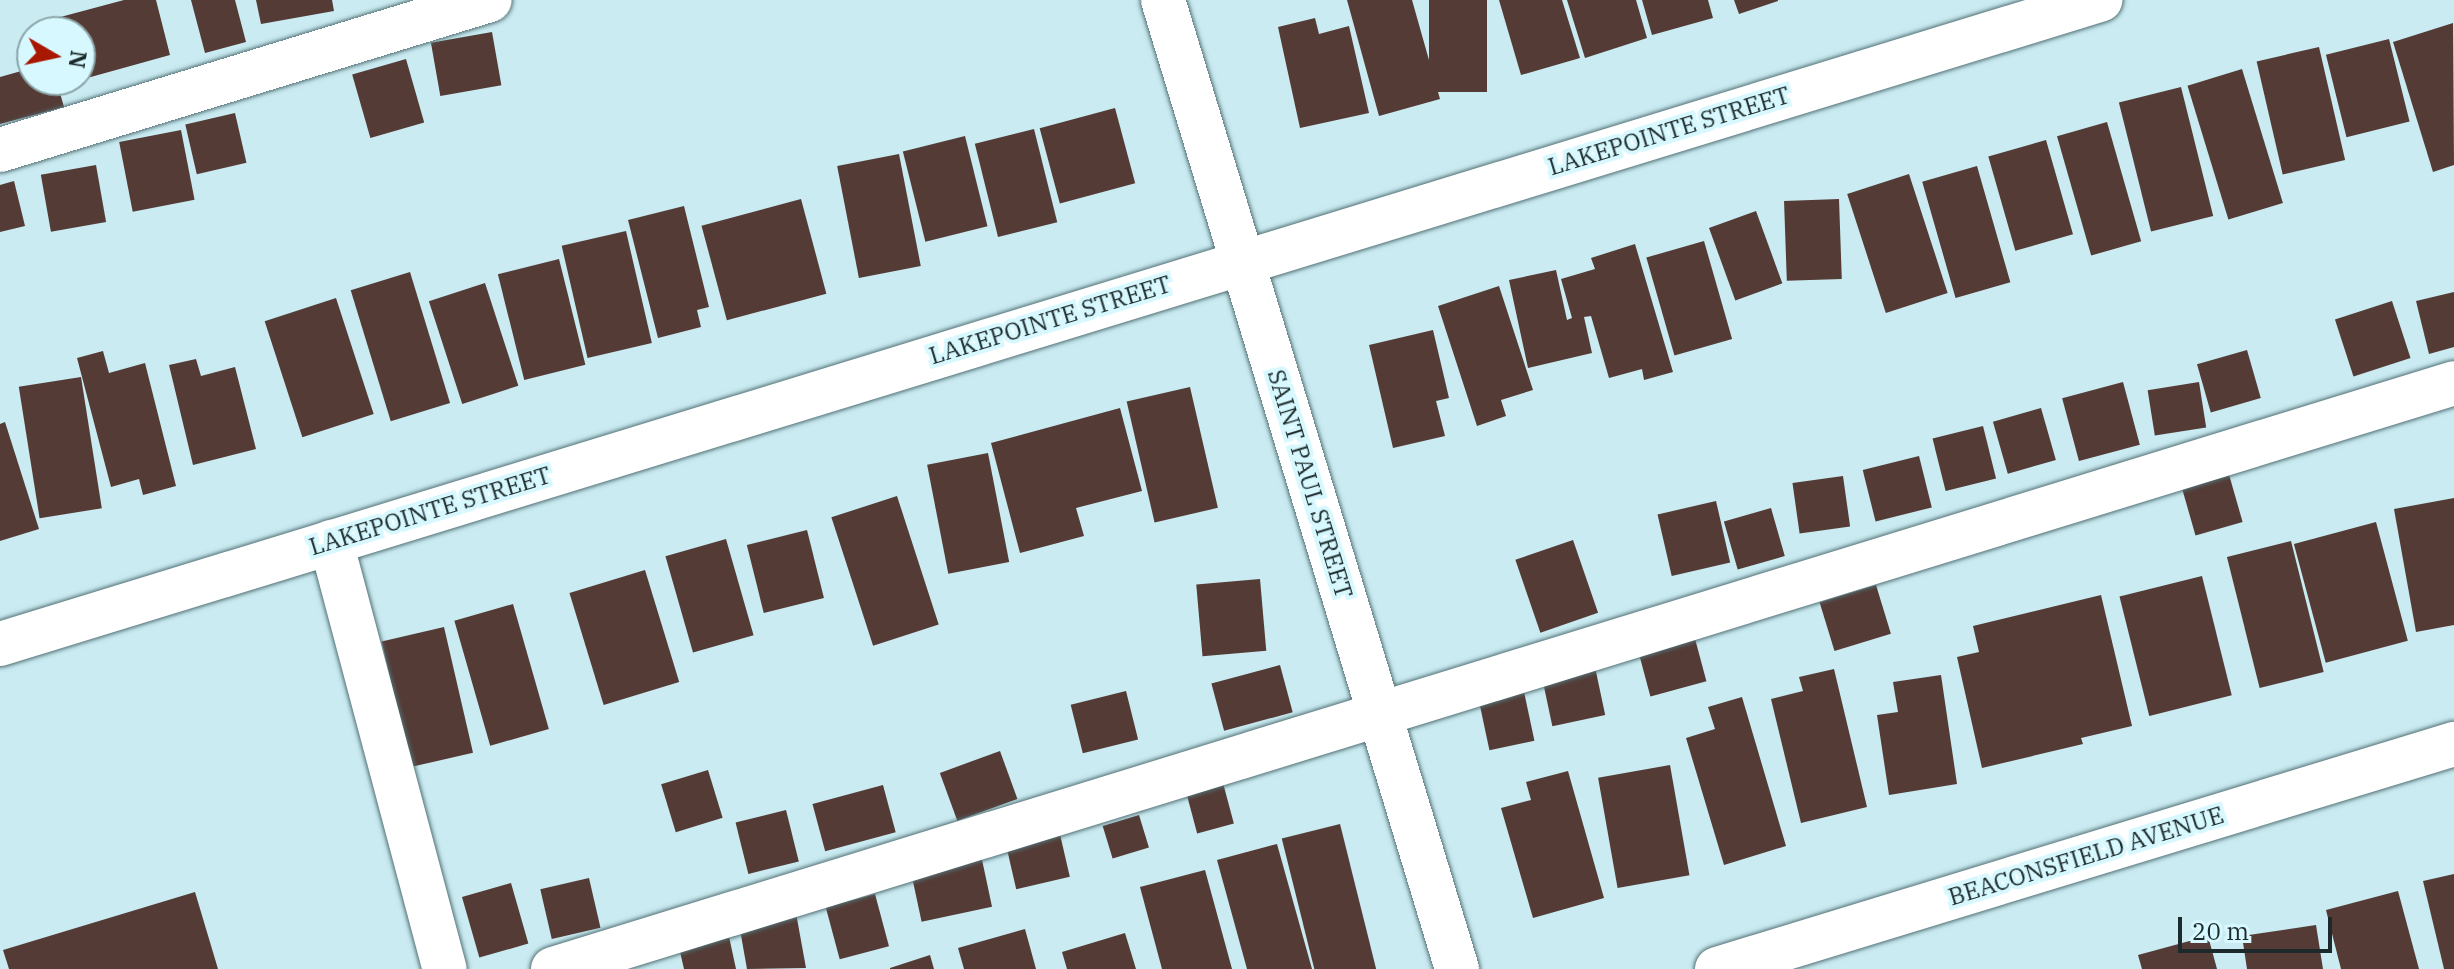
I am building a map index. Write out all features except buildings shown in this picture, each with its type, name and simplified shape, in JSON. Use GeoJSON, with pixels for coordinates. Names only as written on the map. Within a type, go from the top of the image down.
{"type":"FeatureCollection","features":[{"type":"Feature","properties":{"kind":"street"},"geometry":{"type":"LineString","coordinates":[[0,150],[490,0]]}},
{"type":"Feature","properties":{"kind":"street","name":"SAINT PAUL STREET"},"geometry":{"type":"LineString","coordinates":[[1163,0],[1457,969]]}},
{"type":"Feature","properties":{"kind":"street","name":"LAKEPOINTE STREET"},"geometry":{"type":"LineString","coordinates":[[0,644],[1243,260],[2100,0]]}},
{"type":"Feature","properties":{"kind":"street"},"geometry":{"type":"LineString","coordinates":[[553,969],[2454,383]]}},
{"type":"Feature","properties":{"kind":"street"},"geometry":{"type":"LineString","coordinates":[[331,542],[445,969]]}},
{"type":"Feature","properties":{"kind":"street","name":"BEACONSFIELD AVENUE"},"geometry":{"type":"LineString","coordinates":[[1717,969],[2454,744]]}}]}
